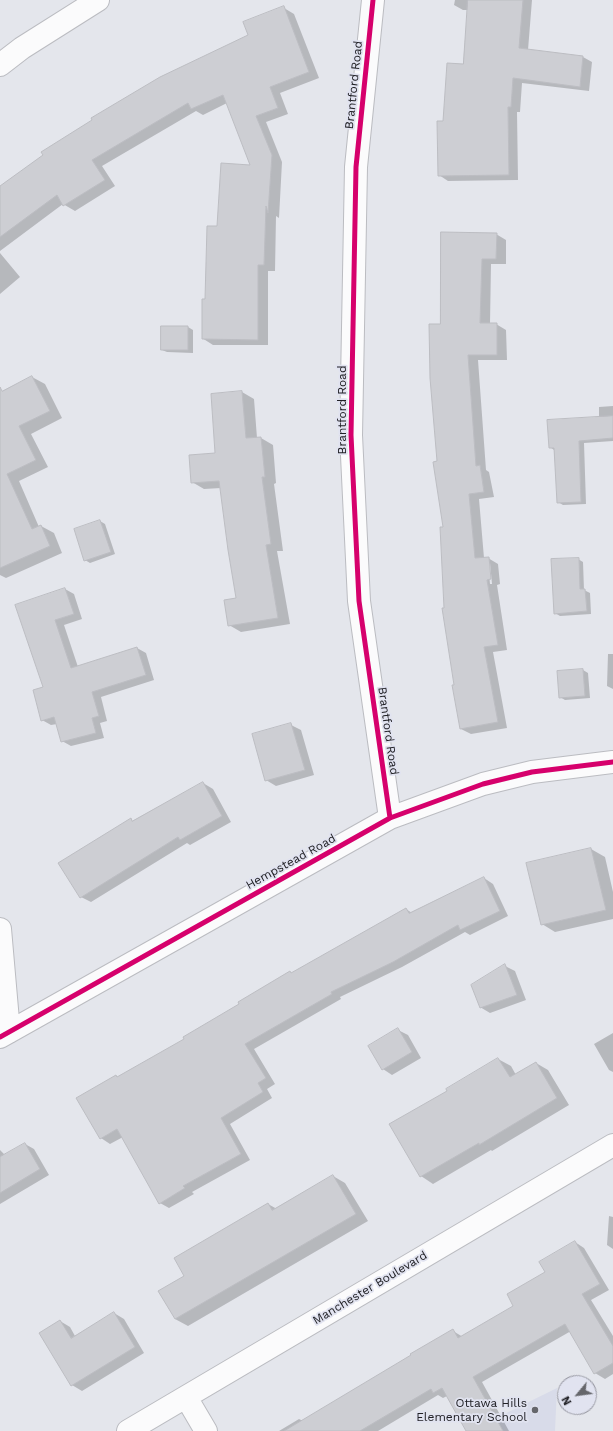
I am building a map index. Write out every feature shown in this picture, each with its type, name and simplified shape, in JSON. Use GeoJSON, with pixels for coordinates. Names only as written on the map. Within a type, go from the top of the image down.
{"type":"FeatureCollection","features":[{"type":"Feature","properties":{"kind":"street"},"geometry":{"type":"LineString","coordinates":[[0,65],[22,48],[98,0]]}},
{"type":"Feature","properties":{"kind":"street","name":"Brantford Road"},"geometry":{"type":"LineString","coordinates":[[373,0],[356,167],[351,435],[359,600],[390,818]]}},
{"type":"Feature","properties":{"kind":"street","name":"Hempstead Road"},"geometry":{"type":"LineString","coordinates":[[5,1034],[390,818],[483,784],[532,772],[613,762]]}},
{"type":"Feature","properties":{"kind":"street"},"geometry":{"type":"LineString","coordinates":[[0,929],[5,1034]]}},
{"type":"Feature","properties":{"kind":"street","name":"Manchester Boulevard"},"geometry":{"type":"LineString","coordinates":[[128,1431],[613,1145]]}},
{"type":"Feature","properties":{"kind":"street"},"geometry":{"type":"LineString","coordinates":[[186,1397],[206,1431]]}},
{"type":"Feature","properties":{"kind":"shaded area","name":"Ottawa Hills Elementary School"},"geometry":{"type":"Polygon","coordinates":[[[557,1388],[555,1431],[470,1431],[557,1388]]]}},
{"type":"Feature","properties":{"kind":"building"},"geometry":{"type":"Polygon","coordinates":[[[468,0],[523,0],[519,48],[583,56],[580,87],[513,78],[511,107],[508,107],[509,175],[438,176],[437,121],[443,121],[447,63],[463,64],[468,0]]]}},
{"type":"Feature","properties":{"kind":"building"},"geometry":{"type":"Polygon","coordinates":[[[284,6],[309,72],[270,87],[278,108],[256,116],[272,155],[268,213],[266,206],[264,265],[258,265],[258,340],[202,339],[202,299],[205,299],[207,226],[217,226],[221,163],[250,165],[223,95],[191,109],[188,103],[92,160],[105,180],[63,206],[57,195],[0,237],[0,186],[43,155],[41,152],[92,120],[91,118],[160,77],[248,35],[243,22],[284,6]]]}},
{"type":"Feature","properties":{"kind":"building"},"geometry":{"type":"Polygon","coordinates":[[[441,232],[497,233],[496,259],[482,259],[480,323],[497,323],[497,355],[468,355],[476,466],[480,465],[484,492],[469,494],[475,558],[489,557],[491,579],[487,580],[498,645],[484,647],[498,722],[460,729],[452,685],[454,685],[442,608],[444,608],[440,527],[443,527],[433,462],[437,461],[430,378],[429,324],[440,324],[441,232]]]}},
{"type":"Feature","properties":{"kind":"building"},"geometry":{"type":"Polygon","coordinates":[[[161,326],[188,326],[188,350],[161,350],[161,326]]]}},
{"type":"Feature","properties":{"kind":"building"},"geometry":{"type":"Polygon","coordinates":[[[32,376],[50,411],[19,426],[36,460],[7,474],[32,529],[41,525],[50,546],[0,568],[0,387],[2,391],[32,376]]]}},
{"type":"Feature","properties":{"kind":"building"},"geometry":{"type":"Polygon","coordinates":[[[242,391],[246,438],[261,437],[265,477],[262,477],[271,544],[266,545],[278,618],[228,626],[224,600],[236,598],[219,481],[191,483],[189,455],[215,453],[211,394],[242,391]]]}},
{"type":"Feature","properties":{"kind":"building"},"geometry":{"type":"Polygon","coordinates":[[[613,416],[613,438],[579,441],[581,502],[557,503],[554,448],[549,448],[547,420],[613,416]]]}},
{"type":"Feature","properties":{"kind":"building"},"geometry":{"type":"Polygon","coordinates":[[[100,520],[111,552],[84,561],[74,529],[100,520]]]}},
{"type":"Feature","properties":{"kind":"building"},"geometry":{"type":"Polygon","coordinates":[[[579,558],[580,589],[585,589],[587,611],[554,614],[551,559],[579,558]]]}},
{"type":"Feature","properties":{"kind":"building"},"geometry":{"type":"Polygon","coordinates":[[[65,588],[74,614],[55,620],[71,668],[137,647],[146,675],[92,692],[99,716],[92,718],[96,733],[61,742],[54,717],[41,721],[33,690],[43,687],[15,605],[65,588]]]}},
{"type":"Feature","properties":{"kind":"building"},"geometry":{"type":"Polygon","coordinates":[[[583,669],[585,696],[559,698],[557,671],[583,669]]]}},
{"type":"Feature","properties":{"kind":"building"},"geometry":{"type":"Polygon","coordinates":[[[291,723],[305,770],[265,781],[252,734],[291,723]]]}},
{"type":"Feature","properties":{"kind":"building"},"geometry":{"type":"Polygon","coordinates":[[[203,782],[222,816],[180,840],[178,837],[80,898],[58,863],[131,818],[132,821],[203,782]]]}},
{"type":"Feature","properties":{"kind":"building"},"geometry":{"type":"Polygon","coordinates":[[[591,848],[606,910],[541,925],[526,863],[591,848]]]}},
{"type":"Feature","properties":{"kind":"building"},"geometry":{"type":"Polygon","coordinates":[[[484,877],[500,911],[460,930],[458,925],[393,962],[331,992],[332,994],[245,1044],[266,1078],[258,1083],[263,1092],[221,1118],[241,1154],[183,1186],[185,1188],[159,1204],[117,1129],[100,1139],[76,1098],[116,1075],[117,1077],[184,1039],[183,1037],[239,1004],[238,1002],[290,971],[291,973],[406,908],[409,913],[484,877]]]}},
{"type":"Feature","properties":{"kind":"building"},"geometry":{"type":"Polygon","coordinates":[[[505,964],[517,995],[480,1008],[471,985],[505,964]]]}},
{"type":"Feature","properties":{"kind":"building"},"geometry":{"type":"Polygon","coordinates":[[[398,1028],[412,1052],[382,1070],[368,1046],[398,1028]]]}},
{"type":"Feature","properties":{"kind":"building"},"geometry":{"type":"Polygon","coordinates":[[[498,1058],[510,1077],[536,1062],[557,1098],[479,1145],[479,1143],[420,1177],[389,1124],[447,1091],[446,1089],[498,1058]]]}},
{"type":"Feature","properties":{"kind":"building"},"geometry":{"type":"Polygon","coordinates":[[[25,1143],[40,1169],[0,1193],[0,1157],[25,1143]]]}},
{"type":"Feature","properties":{"kind":"building"},"geometry":{"type":"Polygon","coordinates":[[[333,1175],[356,1214],[175,1319],[158,1291],[184,1276],[174,1258],[268,1203],[272,1210],[333,1175]]]}},
{"type":"Feature","properties":{"kind":"building"},"geometry":{"type":"Polygon","coordinates":[[[575,1241],[600,1284],[582,1294],[613,1346],[613,1363],[594,1374],[565,1324],[473,1377],[503,1431],[466,1431],[442,1388],[433,1393],[431,1389],[360,1431],[284,1431],[453,1329],[458,1338],[513,1306],[507,1294],[545,1272],[539,1262],[575,1241]]]}},
{"type":"Feature","properties":{"kind":"building"},"geometry":{"type":"Polygon","coordinates":[[[114,1312],[135,1347],[71,1386],[39,1333],[60,1320],[71,1338],[114,1312]]]}},
{"type":"Feature","properties":{"kind":"cycle path"},"geometry":{"type":"LineString","coordinates":[[373,0],[356,167],[351,435],[359,601],[390,818]]}},
{"type":"Feature","properties":{"kind":"cycle path"},"geometry":{"type":"LineString","coordinates":[[0,1037],[390,818],[483,784],[532,772],[613,762]]}},
{"type":"Feature","properties":{"kind":"place","name":"Ottawa Hills Elementary School"},"geometry":{"type":"Point","coordinates":[535,1410]}}]}
